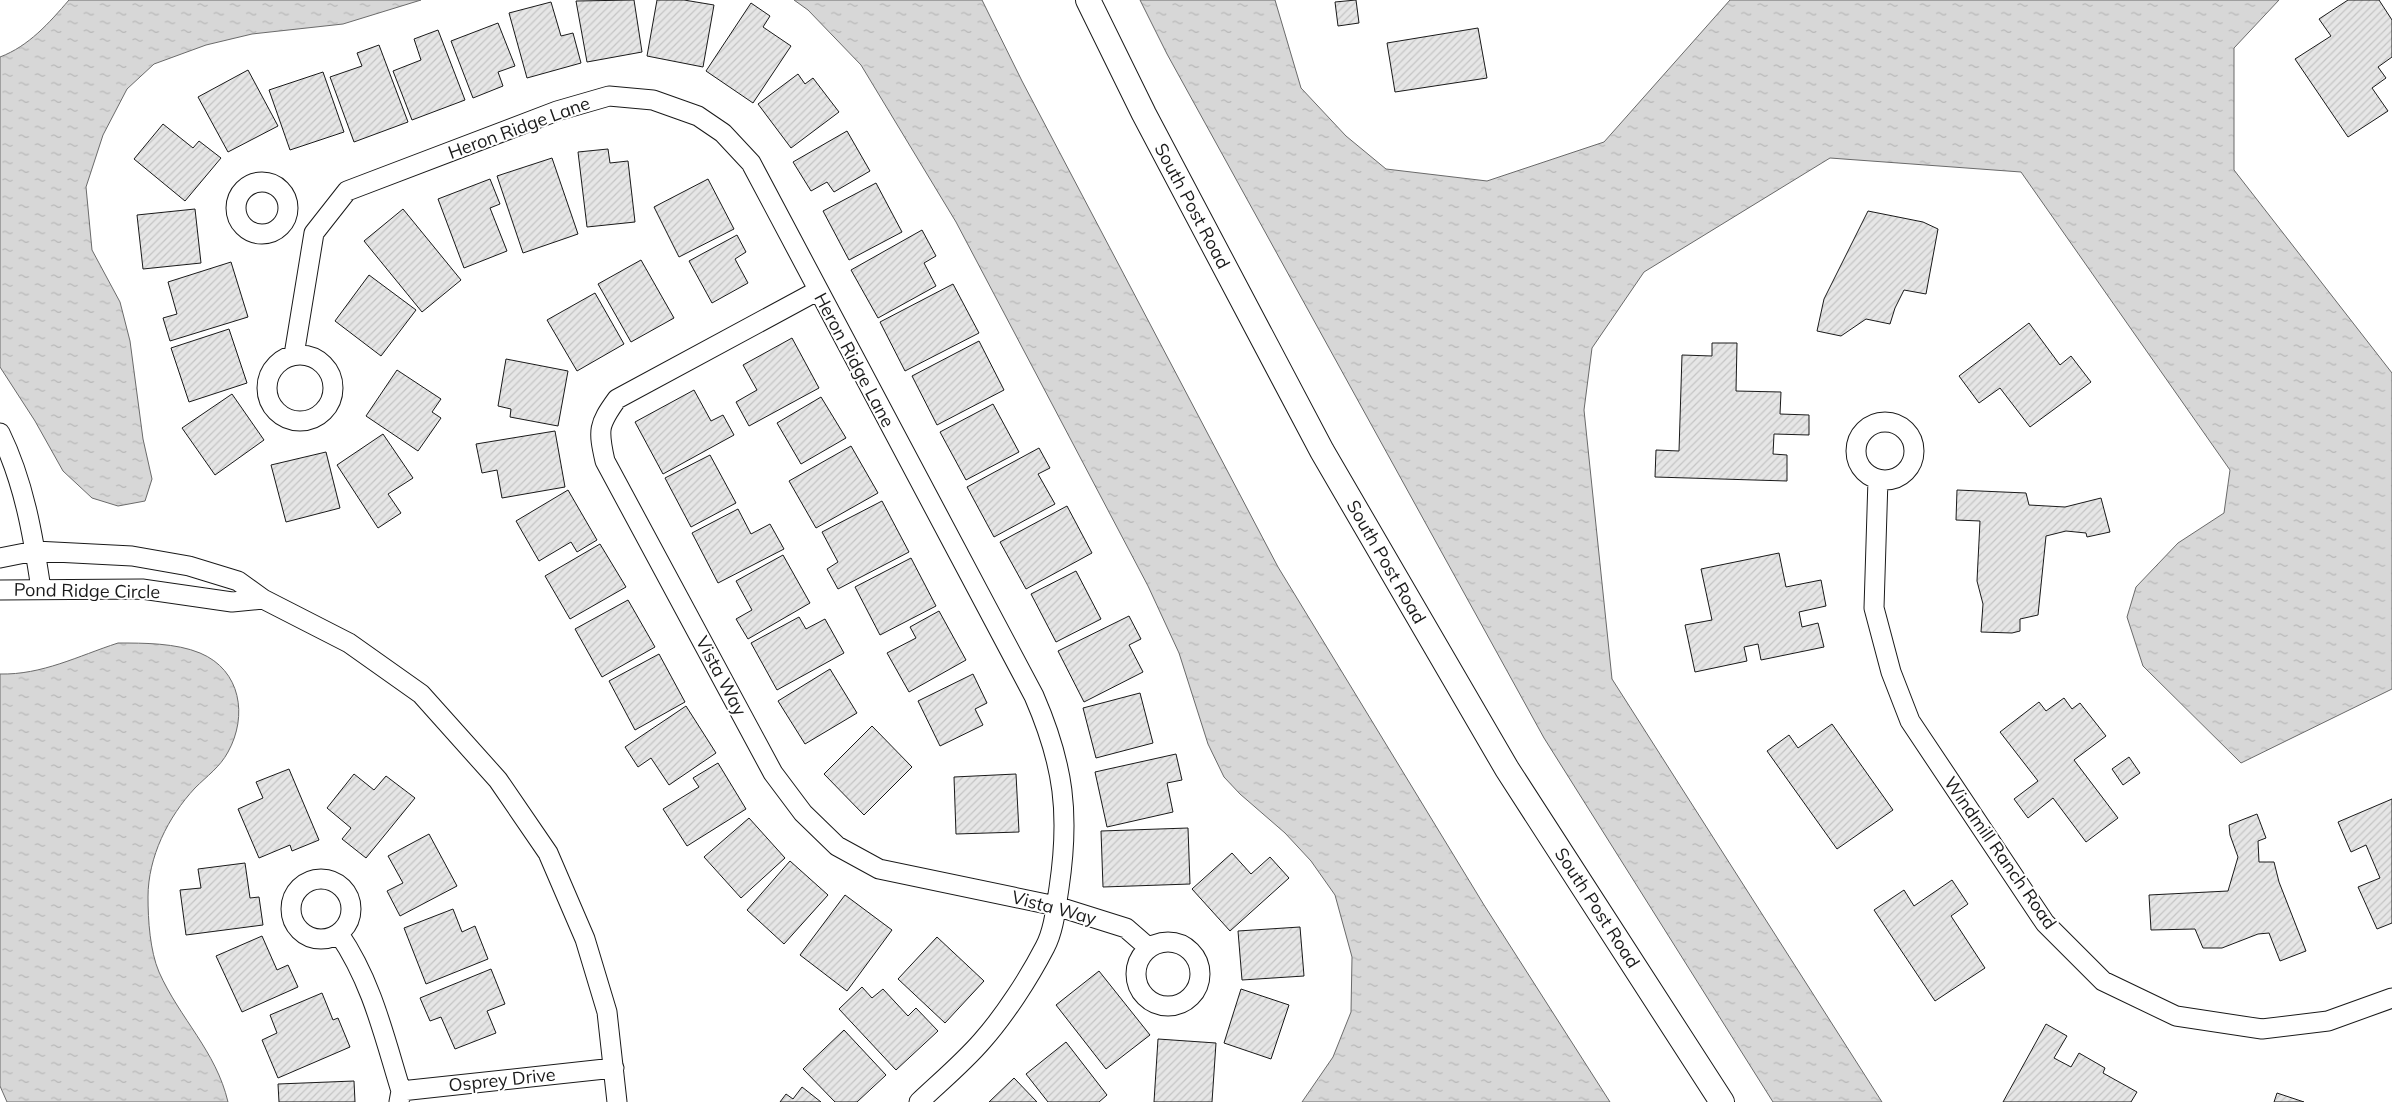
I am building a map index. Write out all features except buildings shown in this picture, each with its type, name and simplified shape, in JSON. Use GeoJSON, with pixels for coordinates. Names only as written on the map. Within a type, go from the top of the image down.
{"type":"FeatureCollection","features":[{"type":"Feature","properties":{"kind":"street","name":"South Post Road"},"geometry":{"type":"LineString","coordinates":[[1088,0],[1144,114],[1322,451],[1507,769],[1722,1102]]}},
{"type":"Feature","properties":{"kind":"street","name":"Heron Ridge Lane"},"geometry":{"type":"LineString","coordinates":[[294,355],[314,233],[347,191],[556,111],[609,96],[653,100],[704,120],[723,133],[751,164],[1034,696],[1050,734],[1061,776],[1065,844],[1056,906],[1046,945],[1025,982],[982,1041],[920,1102]]}},
{"type":"Feature","properties":{"kind":"street"},"geometry":{"type":"LineString","coordinates":[[286,218],[314,233]]}},
{"type":"Feature","properties":{"kind":"street","name":"Vista Way"},"geometry":{"type":"LineString","coordinates":[[817,291],[617,399],[603,418],[599,437],[605,461],[774,773],[803,813],[837,846],[879,869],[1056,906],[1126,928],[1149,948]]}},
{"type":"Feature","properties":{"kind":"street"},"geometry":{"type":"LineString","coordinates":[[0,433],[9,451],[24,497],[41,589]]}},
{"type":"Feature","properties":{"kind":"street","name":"Windmill Ranch Road"},"geometry":{"type":"LineString","coordinates":[[1878,479],[1874,608],[1891,672],[1910,721],[2045,923],[2103,981],[2176,1016],[2262,1029],[2328,1021],[2392,998]]}},
{"type":"Feature","properties":{"kind":"street","name":"Pond Ridge Circle"},"geometry":{"type":"LineString","coordinates":[[1,554],[35,551],[132,556],[189,566],[238,581],[263,599],[349,643],[421,694],[498,780],[548,852],[585,939],[607,1012],[618,1102]]}},
{"type":"Feature","properties":{"kind":"street"},"geometry":{"type":"LineString","coordinates":[[1,554],[4,590]]}},
{"type":"Feature","properties":{"kind":"street","name":"Pond Ridge Circle"},"geometry":{"type":"LineString","coordinates":[[4,590],[142,589],[232,602],[263,599]]}},
{"type":"Feature","properties":{"kind":"street"},"geometry":{"type":"LineString","coordinates":[[339,934],[350,950],[370,990],[400,1096]]}},
{"type":"Feature","properties":{"kind":"street","name":"Osprey Drive"},"geometry":{"type":"LineString","coordinates":[[400,1096],[614,1068]]}},
{"type":"Feature","properties":{"kind":"water"},"geometry":{"type":"Polygon","coordinates":[[[69,0],[421,0],[343,24],[252,34],[206,45],[154,64],[127,89],[103,135],[86,187],[92,250],[120,302],[130,341],[143,439],[152,479],[145,501],[118,506],[92,498],[63,471],[35,421],[0,367],[0,57],[29,40],[69,0]]]}},
{"type":"Feature","properties":{"kind":"water"},"geometry":{"type":"Polygon","coordinates":[[[794,0],[982,0],[1022,81],[1278,567],[1484,905],[1610,1102],[1302,1102],[1333,1057],[1351,1012],[1352,957],[1335,895],[1311,861],[1285,833],[1240,794],[1224,777],[1208,744],[1179,653],[1148,586],[956,222],[861,65],[808,10],[794,0]]]}},
{"type":"Feature","properties":{"kind":"water"},"geometry":{"type":"Polygon","coordinates":[[[1140,0],[1275,0],[1301,88],[1346,136],[1386,169],[1487,181],[1604,142],[1730,0],[2279,0],[2234,48],[2234,170],[2392,373],[2392,689],[2241,763],[2143,666],[2127,617],[2136,587],[2178,543],[2224,513],[2230,470],[2021,172],[1830,158],[1644,272],[1592,348],[1584,410],[1612,679],[1882,1102],[1773,1102],[1544,738],[1167,54],[1140,0]]]}},
{"type":"Feature","properties":{"kind":"water"},"geometry":{"type":"Polygon","coordinates":[[[118,643],[170,645],[200,653],[214,661],[224,671],[232,682],[237,695],[239,709],[238,724],[228,752],[213,771],[185,799],[168,825],[161,838],[152,867],[148,897],[149,925],[159,972],[215,1067],[228,1102],[7,1102],[0,1086],[0,674],[45,668],[118,643]]]}}]}
